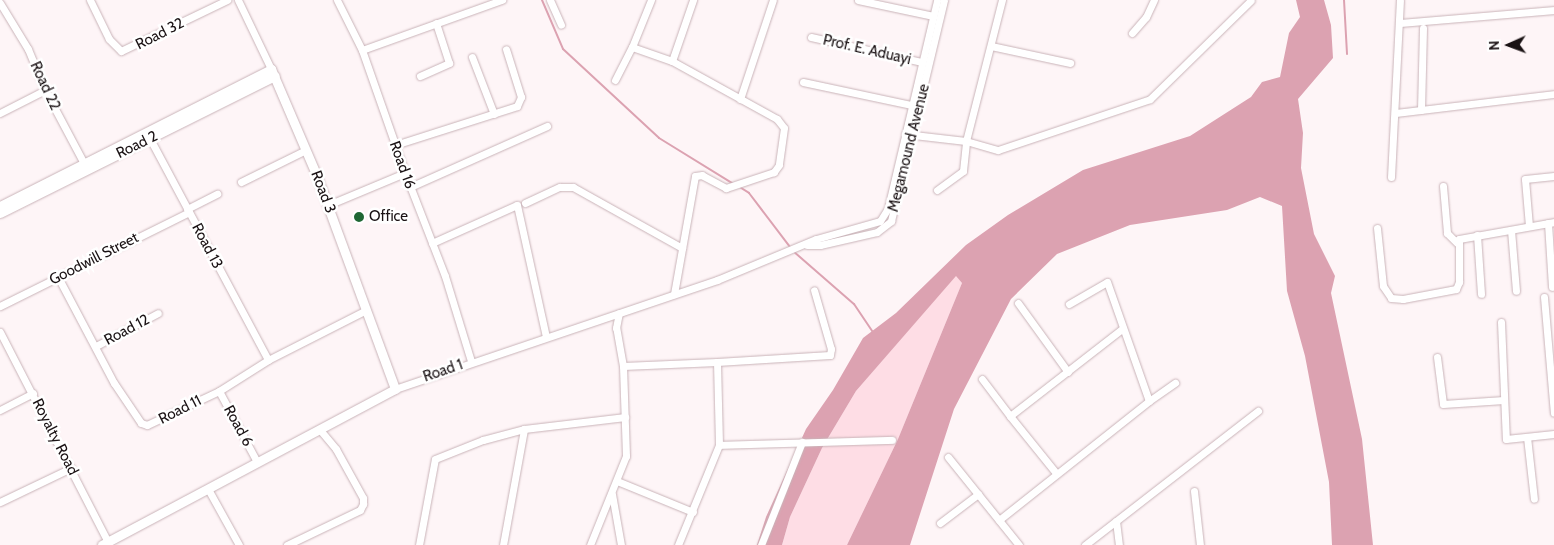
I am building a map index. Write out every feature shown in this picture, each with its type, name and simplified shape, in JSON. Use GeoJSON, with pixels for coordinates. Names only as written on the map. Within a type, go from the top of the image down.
{"type":"FeatureCollection","features":[{"type":"Feature","properties":{"kind":"street","name":"Road 32"},"geometry":{"type":"LineString","coordinates":[[90,0],[109,39],[120,51],[227,0]]}},
{"type":"Feature","properties":{"kind":"street","name":"Road 3"},"geometry":{"type":"LineString","coordinates":[[238,0],[273,73],[306,150],[395,389]]}},
{"type":"Feature","properties":{"kind":"street","name":"Road 16"},"geometry":{"type":"LineString","coordinates":[[337,0],[362,50],[404,173],[432,243],[471,361]]}},
{"type":"Feature","properties":{"kind":"street"},"geometry":{"type":"LineString","coordinates":[[362,50],[502,0]]}},
{"type":"Feature","properties":{"kind":"street"},"geometry":{"type":"LineString","coordinates":[[550,0],[562,25]]}},
{"type":"Feature","properties":{"kind":"street"},"geometry":{"type":"LineString","coordinates":[[616,80],[652,0]]}},
{"type":"Feature","properties":{"kind":"street"},"geometry":{"type":"LineString","coordinates":[[672,61],[693,0]]}},
{"type":"Feature","properties":{"kind":"street"},"geometry":{"type":"LineString","coordinates":[[740,99],[773,0]]}},
{"type":"Feature","properties":{"kind":"street"},"geometry":{"type":"LineString","coordinates":[[858,0],[933,16]]}},
{"type":"Feature","properties":{"kind":"street","name":"Megamound Avenue"},"geometry":{"type":"LineString","coordinates":[[909,135],[911,105],[937,0]]}},
{"type":"Feature","properties":{"kind":"street","name":"Megamound Avenue"},"geometry":{"type":"LineString","coordinates":[[818,242],[867,227],[885,217],[909,135],[944,0]]}},
{"type":"Feature","properties":{"kind":"street"},"geometry":{"type":"LineString","coordinates":[[937,190],[963,171],[966,141],[1002,0]]}},
{"type":"Feature","properties":{"kind":"street"},"geometry":{"type":"LineString","coordinates":[[1132,33],[1146,17],[1154,0]]}},
{"type":"Feature","properties":{"kind":"street"},"geometry":{"type":"LineString","coordinates":[[909,135],[966,141],[985,148],[1004,148],[1150,99],[1251,0]]}},
{"type":"Feature","properties":{"kind":"street"},"geometry":{"type":"LineString","coordinates":[[1391,177],[1400,0]]}},
{"type":"Feature","properties":{"kind":"street","name":"Road 22"},"geometry":{"type":"LineString","coordinates":[[1,7],[28,49],[45,90],[86,167]]}},
{"type":"Feature","properties":{"kind":"street"},"geometry":{"type":"LineString","coordinates":[[1400,23],[1554,10]]}},
{"type":"Feature","properties":{"kind":"street"},"geometry":{"type":"LineString","coordinates":[[420,76],[448,63],[436,23]]}},
{"type":"Feature","properties":{"kind":"street"},"geometry":{"type":"LineString","coordinates":[[1421,110],[1423,28]]}},
{"type":"Feature","properties":{"kind":"street","name":"Prof. E. Aduayi"},"geometry":{"type":"LineString","coordinates":[[811,37],[922,62]]}},
{"type":"Feature","properties":{"kind":"street"},"geometry":{"type":"LineString","coordinates":[[991,46],[1070,64]]}},
{"type":"Feature","properties":{"kind":"street"},"geometry":{"type":"LineString","coordinates":[[632,47],[672,61],[777,119],[784,133],[778,169],[727,188],[702,175],[695,176],[674,294]]}},
{"type":"Feature","properties":{"kind":"street"},"geometry":{"type":"LineString","coordinates":[[395,145],[494,114],[520,103],[506,49]]}},
{"type":"Feature","properties":{"kind":"street"},"geometry":{"type":"LineString","coordinates":[[472,57],[494,114]]}},
{"type":"Feature","properties":{"kind":"street","name":"Road 2"},"geometry":{"type":"LineString","coordinates":[[0,214],[86,167],[273,73]]}},
{"type":"Feature","properties":{"kind":"street"},"geometry":{"type":"LineString","coordinates":[[803,82],[911,105]]}},
{"type":"Feature","properties":{"kind":"street"},"geometry":{"type":"LineString","coordinates":[[0,113],[45,90]]}},
{"type":"Feature","properties":{"kind":"street"},"geometry":{"type":"LineString","coordinates":[[1395,113],[1554,94]]}},
{"type":"Feature","properties":{"kind":"street"},"geometry":{"type":"LineString","coordinates":[[410,187],[548,126]]}},
{"type":"Feature","properties":{"kind":"street","name":"Road 13"},"geometry":{"type":"LineString","coordinates":[[148,135],[268,360]]}},
{"type":"Feature","properties":{"kind":"street"},"geometry":{"type":"LineString","coordinates":[[241,182],[306,150]]}},
{"type":"Feature","properties":{"kind":"street","name":"Road 2"},"geometry":{"type":"LineString","coordinates":[[0,206],[86,167]]}},
{"type":"Feature","properties":{"kind":"street"},"geometry":{"type":"LineString","coordinates":[[328,205],[404,173]]}},
{"type":"Feature","properties":{"kind":"street"},"geometry":{"type":"LineString","coordinates":[[1529,226],[1525,180],[1554,176]]}},
{"type":"Feature","properties":{"kind":"street"},"geometry":{"type":"LineString","coordinates":[[1444,186],[1447,233],[1457,244]]}},
{"type":"Feature","properties":{"kind":"street"},"geometry":{"type":"LineString","coordinates":[[525,203],[560,187],[573,187],[682,248]]}},
{"type":"Feature","properties":{"kind":"street","name":"Goodwill Street"},"geometry":{"type":"LineString","coordinates":[[0,306],[217,194]]}},
{"type":"Feature","properties":{"kind":"street"},"geometry":{"type":"LineString","coordinates":[[432,243],[517,205],[546,337]]}},
{"type":"Feature","properties":{"kind":"street"},"geometry":{"type":"LineString","coordinates":[[1377,228],[1383,286],[1394,299],[1456,289],[1459,278],[1457,244],[1459,239],[1551,222],[1552,287]]}},
{"type":"Feature","properties":{"kind":"street"},"geometry":{"type":"LineString","coordinates":[[1511,230],[1516,291]]}},
{"type":"Feature","properties":{"kind":"street"},"geometry":{"type":"LineString","coordinates":[[1477,235],[1481,294]]}},
{"type":"Feature","properties":{"kind":"street","name":"Road 1"},"geometry":{"type":"LineString","coordinates":[[105,543],[395,389],[471,361],[674,294],[802,246],[818,242]]}},
{"type":"Feature","properties":{"kind":"street","name":"Road 11"},"geometry":{"type":"LineString","coordinates":[[58,277],[114,383],[141,423],[153,424],[218,391],[268,360],[366,310]]}},
{"type":"Feature","properties":{"kind":"street"},"geometry":{"type":"LineString","coordinates":[[1069,304],[1107,282],[1149,401]]}},
{"type":"Feature","properties":{"kind":"street"},"geometry":{"type":"LineString","coordinates":[[622,366],[830,355],[831,349],[814,290]]}},
{"type":"Feature","properties":{"kind":"street"},"geometry":{"type":"LineString","coordinates":[[1544,297],[1554,414]]}},
{"type":"Feature","properties":{"kind":"street"},"geometry":{"type":"LineString","coordinates":[[1018,303],[1068,372]]}},
{"type":"Feature","properties":{"kind":"street","name":"Road 12"},"geometry":{"type":"LineString","coordinates":[[96,346],[158,313]]}},
{"type":"Feature","properties":{"kind":"street"},"geometry":{"type":"LineString","coordinates":[[590,545],[626,456],[622,366],[616,328],[619,313]]}},
{"type":"Feature","properties":{"kind":"street"},"geometry":{"type":"LineString","coordinates":[[602,318],[616,328]]}},
{"type":"Feature","properties":{"kind":"street"},"geometry":{"type":"LineString","coordinates":[[1501,322],[1506,439],[1554,434]]}},
{"type":"Feature","properties":{"kind":"street"},"geometry":{"type":"LineString","coordinates":[[1010,416],[1123,328]]}},
{"type":"Feature","properties":{"kind":"street","name":"Royalty Road"},"geometry":{"type":"LineString","coordinates":[[0,332],[71,468],[105,543]]}},
{"type":"Feature","properties":{"kind":"street"},"geometry":{"type":"LineString","coordinates":[[1436,357],[1443,404],[1504,400]]}},
{"type":"Feature","properties":{"kind":"street"},"geometry":{"type":"LineString","coordinates":[[678,545],[719,445],[717,362]]}},
{"type":"Feature","properties":{"kind":"street"},"geometry":{"type":"LineString","coordinates":[[982,379],[1056,473]]}},
{"type":"Feature","properties":{"kind":"street"},"geometry":{"type":"LineString","coordinates":[[999,520],[1056,473],[1175,383]]}},
{"type":"Feature","properties":{"kind":"street","name":"Road 6"},"geometry":{"type":"LineString","coordinates":[[218,391],[258,462]]}},
{"type":"Feature","properties":{"kind":"street"},"geometry":{"type":"LineString","coordinates":[[0,410],[33,393]]}},
{"type":"Feature","properties":{"kind":"street"},"geometry":{"type":"LineString","coordinates":[[1085,545],[1258,411]]}},
{"type":"Feature","properties":{"kind":"street"},"geometry":{"type":"LineString","coordinates":[[419,545],[435,459],[483,440],[524,430],[625,416]]}},
{"type":"Feature","properties":{"kind":"street"},"geometry":{"type":"LineString","coordinates":[[287,545],[360,510],[363,504],[363,498],[336,449],[319,429]]}},
{"type":"Feature","properties":{"kind":"street"},"geometry":{"type":"LineString","coordinates":[[503,545],[524,430]]}},
{"type":"Feature","properties":{"kind":"street"},"geometry":{"type":"LineString","coordinates":[[1527,437],[1534,499]]}},
{"type":"Feature","properties":{"kind":"street"},"geometry":{"type":"LineString","coordinates":[[719,445],[892,440]]}},
{"type":"Feature","properties":{"kind":"street"},"geometry":{"type":"LineString","coordinates":[[761,545],[802,442]]}},
{"type":"Feature","properties":{"kind":"street"},"geometry":{"type":"LineString","coordinates":[[948,457],[1019,545]]}},
{"type":"Feature","properties":{"kind":"street"},"geometry":{"type":"LineString","coordinates":[[0,503],[71,468]]}},
{"type":"Feature","properties":{"kind":"street"},"geometry":{"type":"LineString","coordinates":[[617,481],[692,512]]}},
{"type":"Feature","properties":{"kind":"street"},"geometry":{"type":"LineString","coordinates":[[208,489],[239,545]]}},
{"type":"Feature","properties":{"kind":"street"},"geometry":{"type":"LineString","coordinates":[[1194,492],[1200,545]]}},
{"type":"Feature","properties":{"kind":"street"},"geometry":{"type":"LineString","coordinates":[[612,494],[621,545]]}},
{"type":"Feature","properties":{"kind":"street"},"geometry":{"type":"LineString","coordinates":[[940,523],[978,494]]}},
{"type":"Feature","properties":{"kind":"street"},"geometry":{"type":"LineString","coordinates":[[1116,521],[1119,545]]}},
{"type":"Feature","properties":{"kind":"shaded area"},"geometry":{"type":"Polygon","coordinates":[[[1296,0],[1324,0],[1331,25],[1333,58],[1298,99],[1303,133],[1301,168],[1314,234],[1335,276],[1331,293],[1362,439],[1373,545],[1332,545],[1329,482],[1305,356],[1287,291],[1282,206],[1260,197],[1227,210],[1130,225],[1057,254],[1011,299],[954,409],[910,545],[847,545],[898,439],[962,283],[956,276],[856,391],[822,448],[790,517],[782,545],[757,545],[766,517],[806,429],[833,390],[863,338],[896,313],[966,245],[1008,215],[1083,170],[1190,136],[1251,97],[1262,82],[1280,77],[1289,33],[1300,17],[1296,0]]]}},
{"type":"Feature","properties":{"kind":"shaded area"},"geometry":{"type":"Polygon","coordinates":[[[956,275],[962,283],[898,439],[847,545],[782,545],[790,517],[822,448],[856,391],[956,275]]]}},
{"type":"Feature","properties":{"kind":"waterway"},"geometry":{"type":"LineString","coordinates":[[542,0],[563,49],[659,138],[732,183]]}},
{"type":"Feature","properties":{"kind":"waterway"},"geometry":{"type":"LineString","coordinates":[[1344,0],[1347,54]]}},
{"type":"Feature","properties":{"kind":"waterway"},"geometry":{"type":"LineString","coordinates":[[738,186],[749,193],[790,247]]}},
{"type":"Feature","properties":{"kind":"waterway"},"geometry":{"type":"LineString","coordinates":[[793,251],[854,304],[873,332]]}},
{"type":"Feature","properties":{"kind":"place","name":"Office"},"geometry":{"type":"Point","coordinates":[359,217]}}]}
